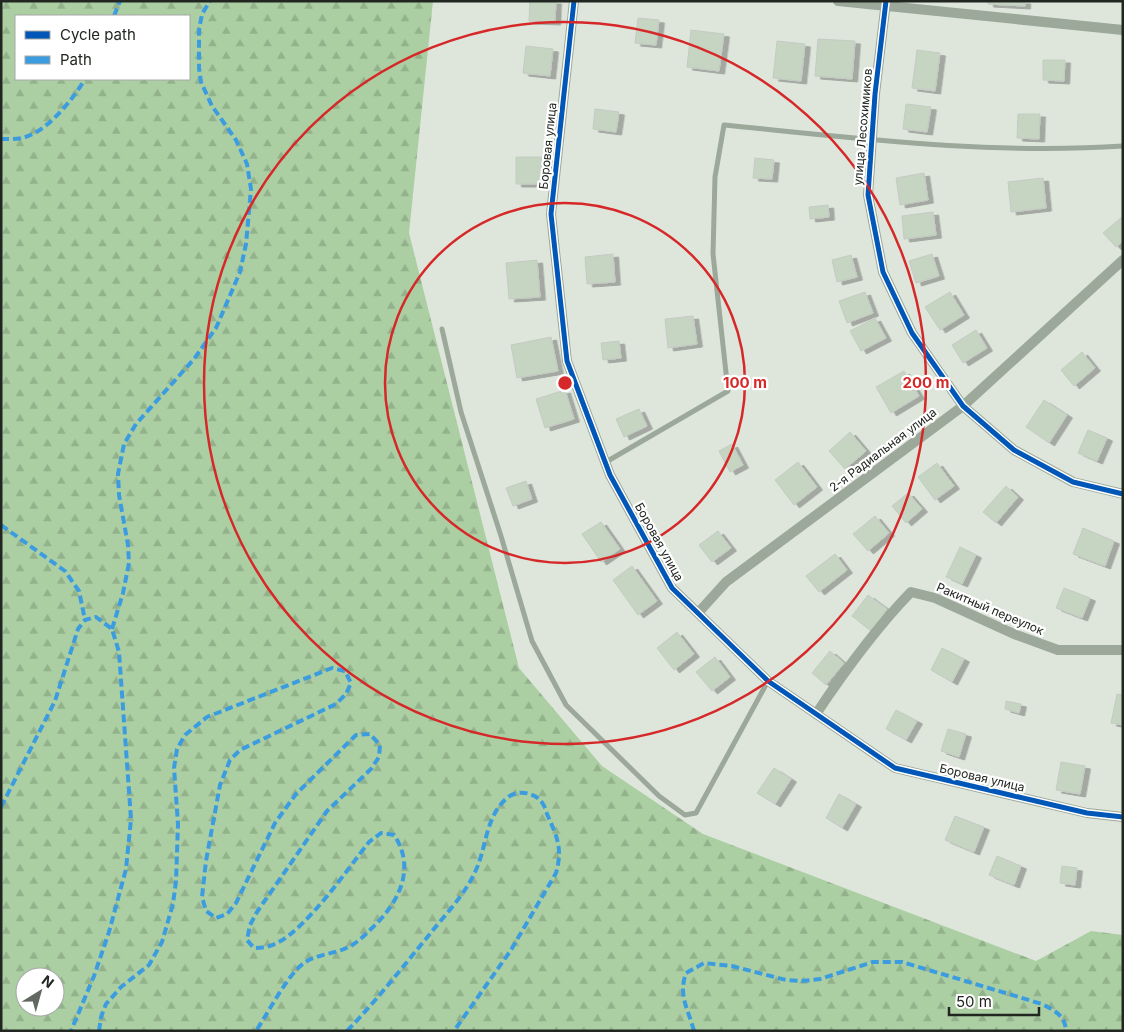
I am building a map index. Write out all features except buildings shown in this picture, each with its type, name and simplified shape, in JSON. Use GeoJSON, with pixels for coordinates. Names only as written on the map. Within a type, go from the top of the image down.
{"type":"FeatureCollection","features":[{"type":"Feature","properties":{"kind":"street","name":"Боровая улица"},"geometry":{"type":"LineString","coordinates":[[574,1],[551,214],[566,361],[610,475],[672,588],[768,681],[895,768],[1087,813],[1123,817]]}},
{"type":"Feature","properties":{"kind":"street"},"geometry":{"type":"LineString","coordinates":[[838,1],[885,4],[1123,30]]}},
{"type":"Feature","properties":{"kind":"street","name":"улица Лесохимиков"},"geometry":{"type":"LineString","coordinates":[[885,4],[875,94],[868,195],[883,272],[912,333],[964,406],[1014,450],[1073,482],[1123,494]]}},
{"type":"Feature","properties":{"kind":"street","name":"2-я Радиальная улица"},"geometry":{"type":"LineString","coordinates":[[698,613],[726,582],[964,406],[1123,260]]}},
{"type":"Feature","properties":{"kind":"street","name":"Ракитный переулок"},"geometry":{"type":"LineString","coordinates":[[816,714],[831,691],[894,610],[911,592],[936,598],[1014,634],[1058,650],[1123,650]]}},
{"type":"Feature","properties":{"kind":"lane"},"geometry":{"type":"LineString","coordinates":[[605,462],[728,391],[713,254],[716,178],[724,125],[990,149],[1088,149],[1123,146]]}},
{"type":"Feature","properties":{"kind":"lane"},"geometry":{"type":"LineString","coordinates":[[442,329],[461,412],[532,641],[566,705],[659,796],[685,815],[696,813],[768,681]]}},
{"type":"Feature","properties":{"kind":"green space"},"geometry":{"type":"Polygon","coordinates":[[[1,1],[433,1],[409,233],[519,668],[602,766],[703,834],[1036,961],[1091,931],[1123,935],[1123,1031],[1,1031],[1,1]]]}},
{"type":"Feature","properties":{"kind":"marked path"},"geometry":{"type":"LineString","coordinates":[[114,15],[120,1]]}},
{"type":"Feature","properties":{"kind":"marked path"},"geometry":{"type":"LineString","coordinates":[[112,629],[123,593],[129,563],[128,545],[119,495],[118,474],[124,444],[136,424],[194,359],[216,328],[240,272],[246,244],[251,189],[247,164],[236,140],[212,106],[201,82],[199,30],[202,14],[210,1]]}},
{"type":"Feature","properties":{"kind":"marked path"},"geometry":{"type":"LineString","coordinates":[[1,139],[25,137],[44,127],[67,104],[84,80]]}},
{"type":"Feature","properties":{"kind":"marked path"},"geometry":{"type":"LineString","coordinates":[[1,525],[65,571],[79,591],[85,620]]}},
{"type":"Feature","properties":{"kind":"marked path"},"geometry":{"type":"LineString","coordinates":[[1,807],[55,701],[78,629],[85,620],[96,617],[112,629],[119,652],[131,819],[126,869],[109,932],[94,976],[71,1031]]}},
{"type":"Feature","properties":{"kind":"marked path"},"geometry":{"type":"LineString","coordinates":[[99,1031],[101,1017],[106,1004],[121,987],[149,965],[162,942],[173,904],[176,881],[178,824],[174,768],[177,749],[185,735],[207,717],[332,668],[345,671],[351,683],[346,694],[336,704],[240,750],[230,760],[220,785],[206,861],[202,897],[206,911],[216,918],[227,914],[236,903],[275,823],[296,794],[356,735],[370,734],[380,745],[379,757],[371,769],[327,811],[257,912],[250,925],[247,940],[254,948],[260,948],[274,944],[289,936],[326,897],[369,842],[381,833],[394,835],[401,848],[404,873],[396,897],[381,919],[352,945],[339,951],[313,958],[298,968],[256,1031]]}},
{"type":"Feature","properties":{"kind":"marked path"},"geometry":{"type":"LineString","coordinates":[[347,1031],[389,984],[464,891],[478,865],[490,825],[500,806],[507,798],[516,793],[531,794],[544,805],[556,836],[559,849],[556,873],[511,950],[454,1031]]}},
{"type":"Feature","properties":{"kind":"marked path"},"geometry":{"type":"LineString","coordinates":[[694,1031],[683,995],[684,981],[686,973],[704,963],[732,966],[786,980],[802,981],[820,979],[873,962],[902,962],[1042,1004],[1055,1011],[1061,1017],[1066,1031]]}},
{"type":"Feature","properties":{"kind":"cycle path"},"geometry":{"type":"LineString","coordinates":[[574,1],[551,214],[567,361],[610,475],[672,588],[768,681],[895,768],[1087,813],[1123,817]]}},
{"type":"Feature","properties":{"kind":"cycle path"},"geometry":{"type":"LineString","coordinates":[[886,1],[875,94],[868,195],[883,272],[912,333],[963,406],[1014,450],[1073,482],[1123,494]]}}]}
